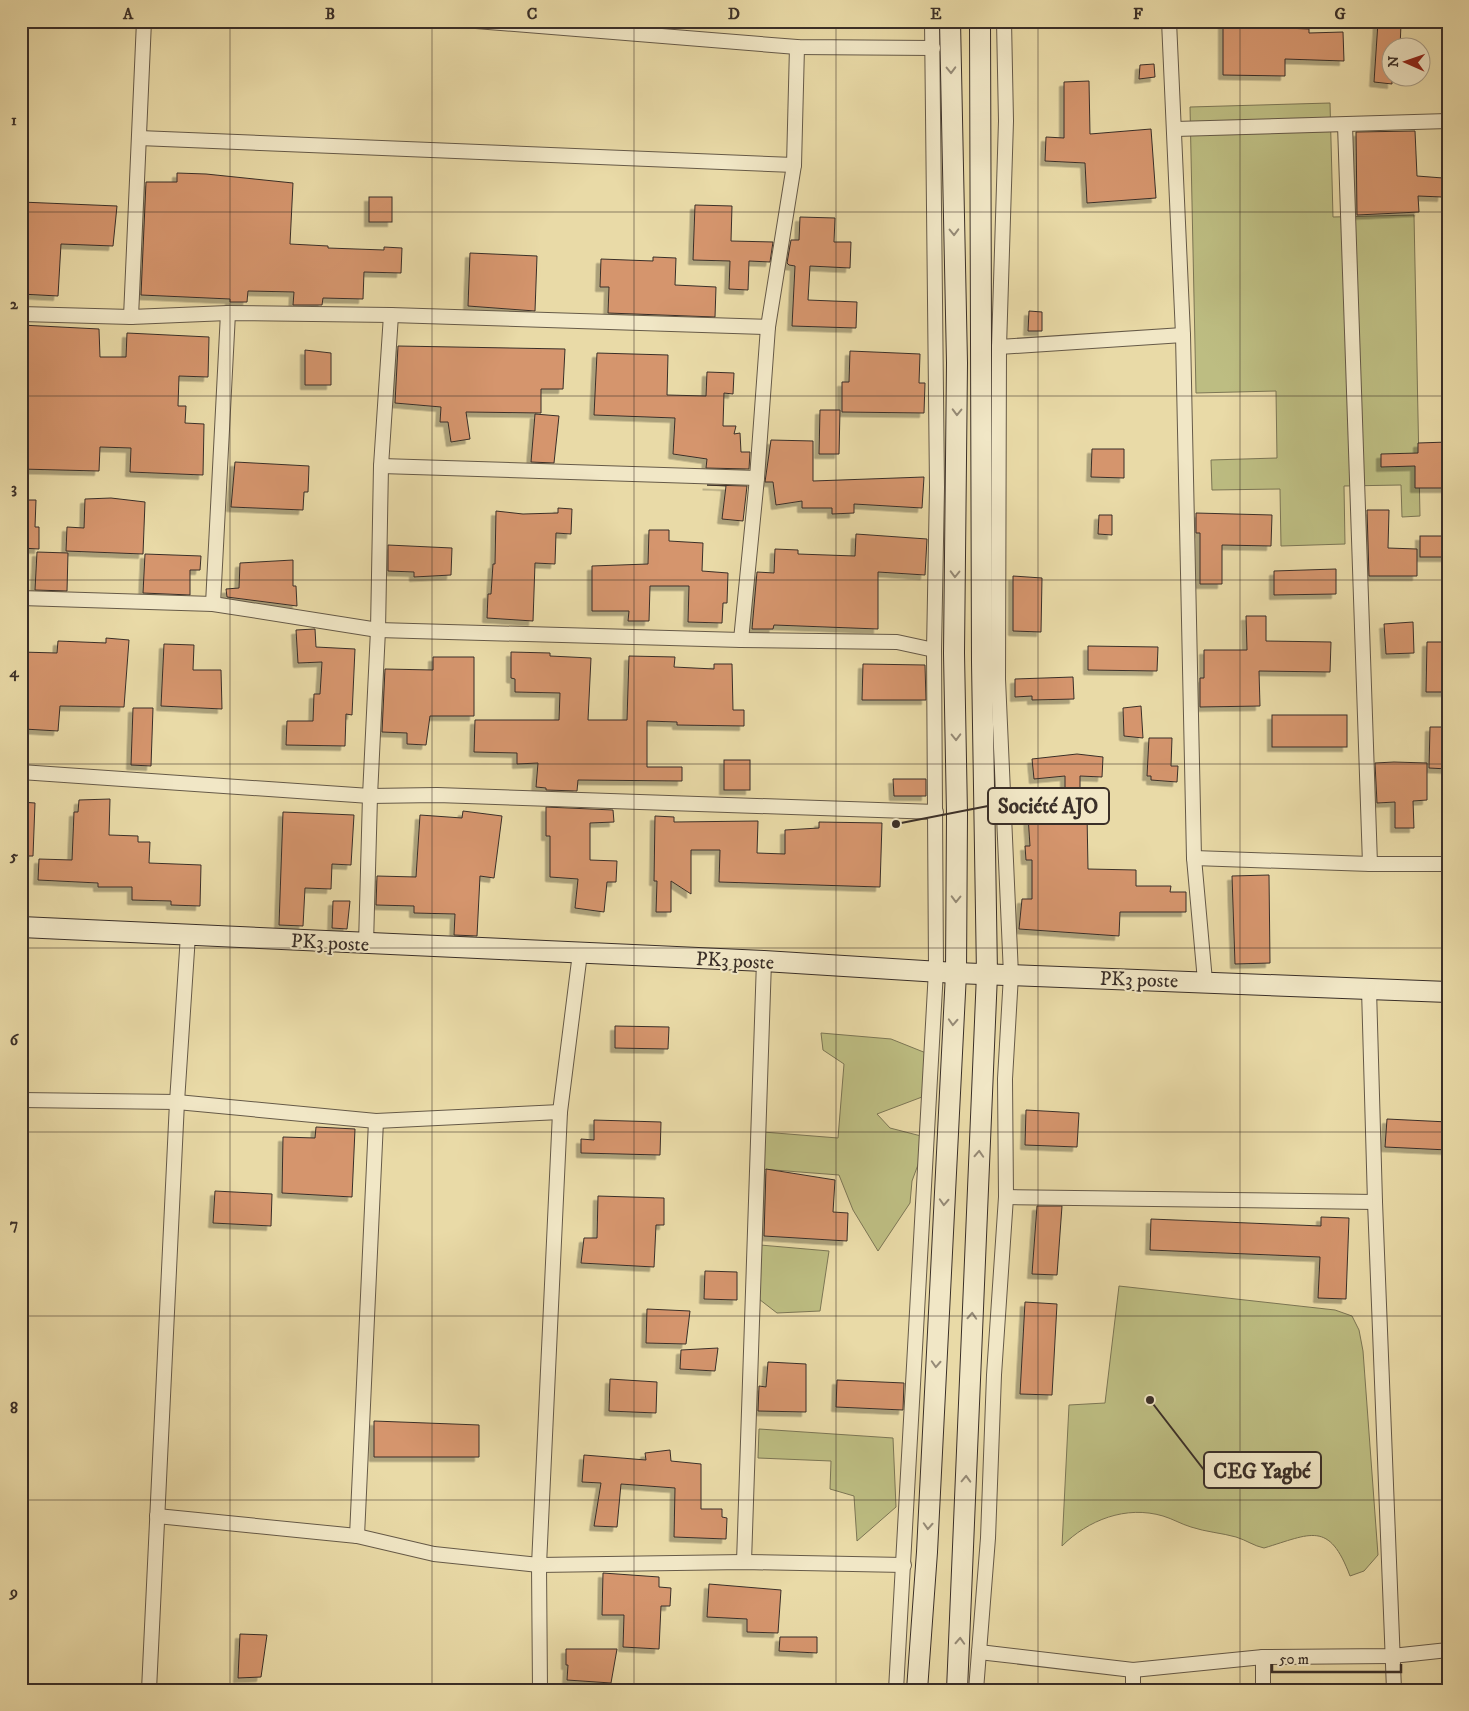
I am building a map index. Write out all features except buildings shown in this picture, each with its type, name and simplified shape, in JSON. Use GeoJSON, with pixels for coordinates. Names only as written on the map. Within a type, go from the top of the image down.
{"type":"FeatureCollection","features":[{"type":"Feature","properties":{"kind":"street"},"geometry":{"type":"LineString","coordinates":[[131,317],[144,21]]}},
{"type":"Feature","properties":{"kind":"street"},"geometry":{"type":"LineString","coordinates":[[476,21],[797,47],[933,48]]}},
{"type":"Feature","properties":{"kind":"street"},"geometry":{"type":"LineString","coordinates":[[896,1690],[936,970],[934,650],[937,487],[932,21]]}},
{"type":"Feature","properties":{"kind":"street"},"geometry":{"type":"LineString","coordinates":[[917,1690],[927,1552],[956,973],[957,814],[954,653],[957,363],[950,21]]}},
{"type":"Feature","properties":{"kind":"street"},"geometry":{"type":"LineString","coordinates":[[957,1690],[987,974],[982,662],[980,21]]}},
{"type":"Feature","properties":{"kind":"street"},"geometry":{"type":"LineString","coordinates":[[976,1690],[988,1538],[994,1376],[1006,1197],[1005,1079],[1011,975],[998,679],[999,347],[1006,121],[1004,21]]}},
{"type":"Feature","properties":{"kind":"street"},"geometry":{"type":"LineString","coordinates":[[1170,21],[1183,335],[1194,858],[1205,981]]}},
{"type":"Feature","properties":{"kind":"street"},"geometry":{"type":"LineString","coordinates":[[741,640],[757,478],[768,328],[794,165],[797,47]]}},
{"type":"Feature","properties":{"kind":"street"},"geometry":{"type":"LineString","coordinates":[[1175,129],[1448,121]]}},
{"type":"Feature","properties":{"kind":"street"},"geometry":{"type":"LineString","coordinates":[[1345,125],[1370,864]]}},
{"type":"Feature","properties":{"kind":"street"},"geometry":{"type":"LineString","coordinates":[[139,138],[794,165]]}},
{"type":"Feature","properties":{"kind":"street"},"geometry":{"type":"LineString","coordinates":[[21,314],[131,317],[228,313],[391,315],[768,328]]}},
{"type":"Feature","properties":{"kind":"street"},"geometry":{"type":"LineString","coordinates":[[213,604],[228,313]]}},
{"type":"Feature","properties":{"kind":"street"},"geometry":{"type":"LineString","coordinates":[[366,944],[370,796],[378,630],[381,466],[391,315]]}},
{"type":"Feature","properties":{"kind":"street"},"geometry":{"type":"LineString","coordinates":[[999,347],[1183,335]]}},
{"type":"Feature","properties":{"kind":"street"},"geometry":{"type":"LineString","coordinates":[[381,466],[757,478]]}},
{"type":"Feature","properties":{"kind":"street"},"geometry":{"type":"LineString","coordinates":[[21,598],[213,604],[378,630],[741,640],[897,642],[934,650]]}},
{"type":"Feature","properties":{"kind":"street"},"geometry":{"type":"LineString","coordinates":[[21,772],[370,796],[447,796],[936,812]]}},
{"type":"Feature","properties":{"kind":"street"},"geometry":{"type":"LineString","coordinates":[[1194,858],[1370,864],[1448,864]]}},
{"type":"Feature","properties":{"kind":"street","name":"PK3 poste"},"geometry":{"type":"LineString","coordinates":[[21,927],[764,961],[936,970],[956,973],[1205,981],[1448,992]]}},
{"type":"Feature","properties":{"kind":"street"},"geometry":{"type":"LineString","coordinates":[[149,1690],[177,1102],[188,935]]}},
{"type":"Feature","properties":{"kind":"street"},"geometry":{"type":"LineString","coordinates":[[540,1690],[539,1565],[560,1112],[580,953]]}},
{"type":"Feature","properties":{"kind":"street"},"geometry":{"type":"LineString","coordinates":[[744,1562],[764,961]]}},
{"type":"Feature","properties":{"kind":"street"},"geometry":{"type":"LineString","coordinates":[[1369,989],[1374,1202],[1394,1690]]}},
{"type":"Feature","properties":{"kind":"street"},"geometry":{"type":"LineString","coordinates":[[21,1100],[177,1102],[376,1120],[560,1112]]}},
{"type":"Feature","properties":{"kind":"street"},"geometry":{"type":"LineString","coordinates":[[357,1536],[376,1120]]}},
{"type":"Feature","properties":{"kind":"street"},"geometry":{"type":"LineString","coordinates":[[1006,1197],[1374,1202]]}},
{"type":"Feature","properties":{"kind":"street"},"geometry":{"type":"LineString","coordinates":[[157,1516],[357,1536],[434,1554],[539,1565],[744,1562],[904,1565]]}},
{"type":"Feature","properties":{"kind":"street"},"geometry":{"type":"LineString","coordinates":[[979,1652],[1133,1670],[1263,1657],[1392,1656],[1448,1650]]}},
{"type":"Feature","properties":{"kind":"street"},"geometry":{"type":"LineString","coordinates":[[1263,1657],[1263,1690]]}},
{"type":"Feature","properties":{"kind":"street"},"geometry":{"type":"LineString","coordinates":[[1133,1670],[1133,1690]]}},
{"type":"Feature","properties":{"kind":"green space"},"geometry":{"type":"Polygon","coordinates":[[[1330,103],[1333,217],[1414,215],[1420,516],[1402,517],[1401,485],[1344,486],[1345,544],[1281,546],[1280,489],[1212,490],[1211,460],[1277,458],[1276,391],[1196,393],[1190,107],[1330,103]]]}},
{"type":"Feature","properties":{"kind":"green space"},"geometry":{"type":"Polygon","coordinates":[[[821,1033],[891,1039],[926,1053],[926,1083],[922,1097],[877,1114],[890,1128],[921,1136],[919,1162],[912,1181],[910,1203],[878,1251],[853,1210],[839,1175],[761,1169],[763,1132],[838,1138],[844,1064],[823,1050],[821,1033]]]}},
{"type":"Feature","properties":{"kind":"green space"},"geometry":{"type":"Polygon","coordinates":[[[760,1245],[829,1251],[820,1311],[777,1313],[755,1296],[760,1245]]]}},
{"type":"Feature","properties":{"kind":"green space"},"geometry":{"type":"Polygon","coordinates":[[[1119,1286],[1335,1310],[1352,1316],[1359,1330],[1363,1351],[1378,1555],[1364,1571],[1350,1576],[1334,1546],[1326,1539],[1317,1536],[1306,1536],[1264,1548],[1236,1537],[1197,1529],[1163,1516],[1149,1513],[1135,1512],[1108,1517],[1084,1529],[1062,1546],[1069,1405],[1105,1403],[1119,1286]]]}},
{"type":"Feature","properties":{"kind":"green space"},"geometry":{"type":"Polygon","coordinates":[[[759,1429],[893,1438],[896,1507],[857,1541],[854,1496],[830,1489],[831,1461],[758,1458],[759,1429]]]}},
{"type":"Feature","properties":{"kind":"place","name":"Société AJO"},"geometry":{"type":"Point","coordinates":[896,824]}},
{"type":"Feature","properties":{"kind":"place","name":"CEG Yagbé"},"geometry":{"type":"Point","coordinates":[1150,1400]}}]}
